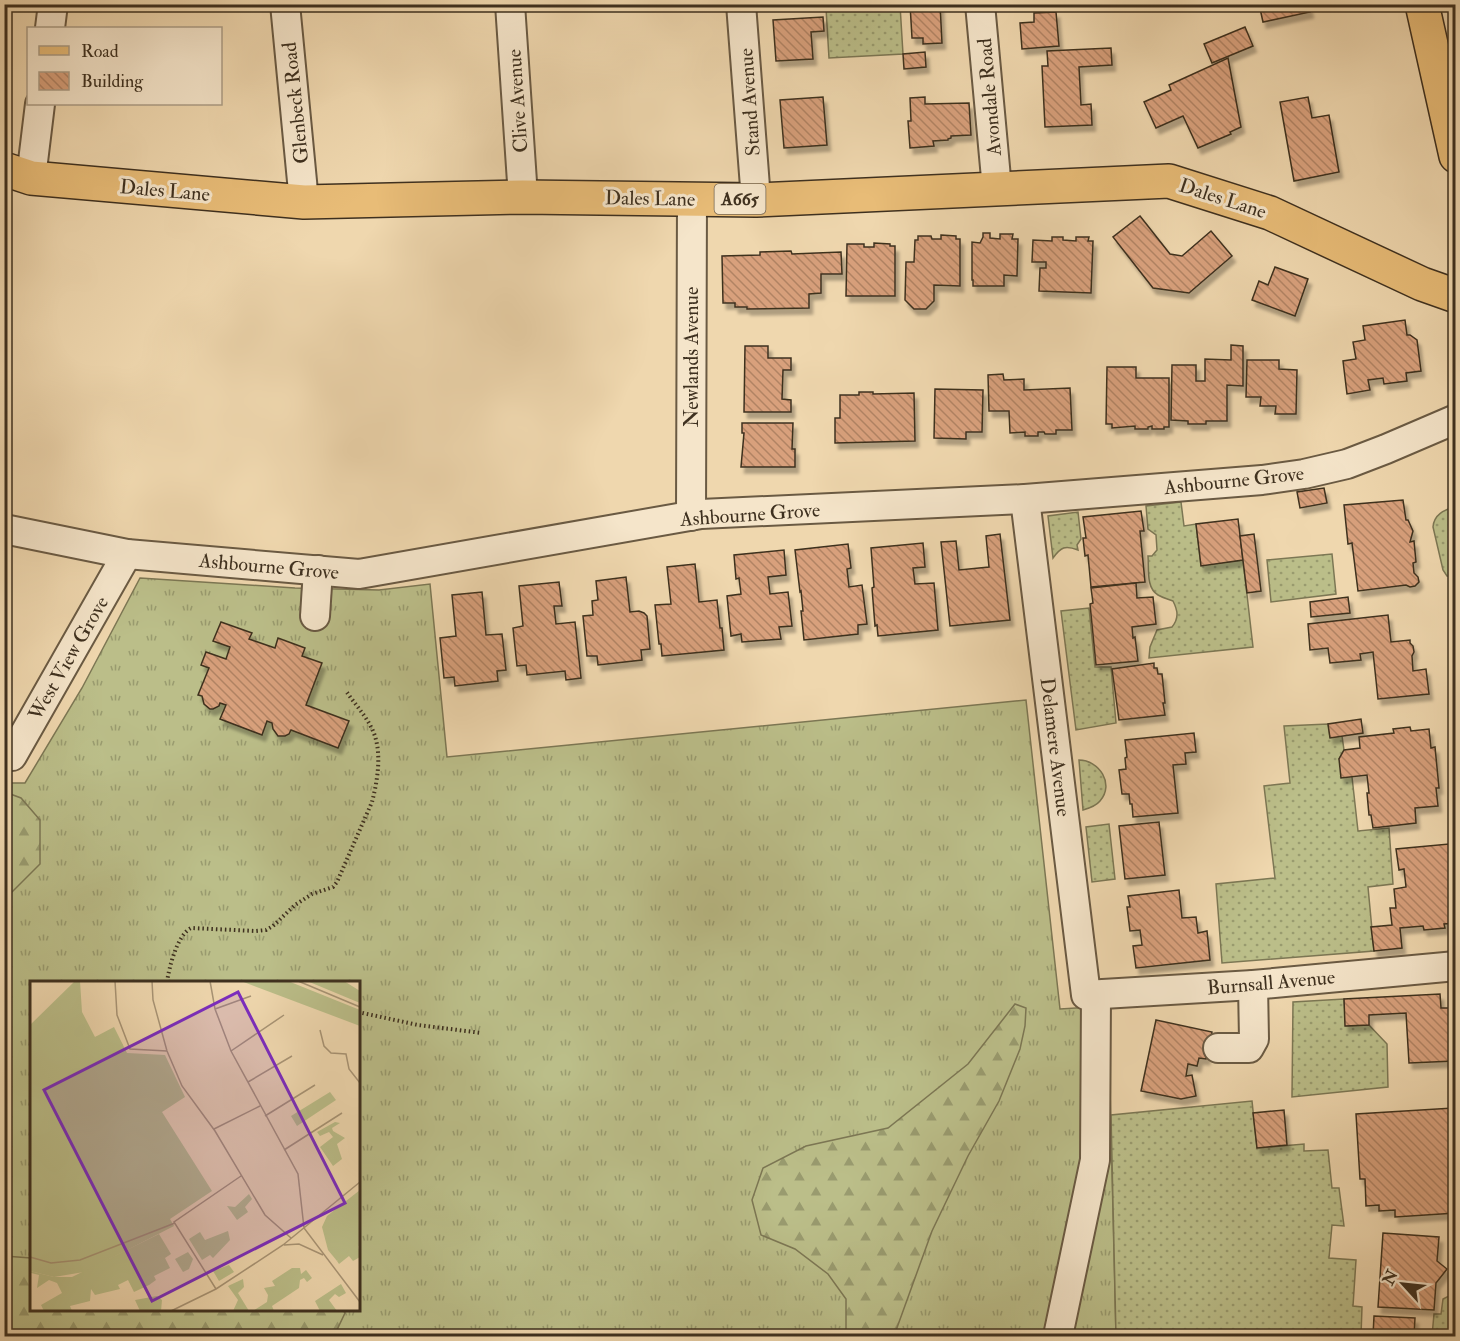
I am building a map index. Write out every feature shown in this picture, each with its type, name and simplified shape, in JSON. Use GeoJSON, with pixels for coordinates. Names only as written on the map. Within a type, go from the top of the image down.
{"type":"FeatureCollection","features":[{"type":"Feature","properties":{"kind":"main road"},"geometry":{"type":"LineString","coordinates":[[1422,4],[1455,156]]}},
{"type":"Feature","properties":{"kind":"main road","name":"Dales Lane"},"geometry":{"type":"LineString","coordinates":[[18,173],[304,202],[523,197],[756,200],[1169,181],[1270,213],[1422,284],[1455,296]]}},
{"type":"Feature","properties":{"kind":"street"},"geometry":{"type":"LineString","coordinates":[[50,27],[53,4]]}},
{"type":"Feature","properties":{"kind":"street","name":"Glenbeck Road"},"geometry":{"type":"LineString","coordinates":[[285,4],[304,202]]}},
{"type":"Feature","properties":{"kind":"street","name":"Clive Avenue"},"geometry":{"type":"LineString","coordinates":[[510,4],[523,197]]}},
{"type":"Feature","properties":{"kind":"street","name":"Stand Avenue"},"geometry":{"type":"LineString","coordinates":[[741,4],[756,200]]}},
{"type":"Feature","properties":{"kind":"street","name":"Avondale Road"},"geometry":{"type":"LineString","coordinates":[[980,4],[997,189]]}},
{"type":"Feature","properties":{"kind":"street"},"geometry":{"type":"LineString","coordinates":[[18,173],[40,105]]}},
{"type":"Feature","properties":{"kind":"street","name":"Newlands Avenue"},"geometry":{"type":"LineString","coordinates":[[691,516],[692,199]]}},
{"type":"Feature","properties":{"kind":"street","name":"Ashbourne Grove"},"geometry":{"type":"LineString","coordinates":[[4,529],[128,554],[359,574],[701,514],[1025,499],[1262,480],[1304,474],[1347,464],[1455,419]]}},
{"type":"Feature","properties":{"kind":"street","name":"Delamere Avenue"},"geometry":{"type":"LineString","coordinates":[[1025,499],[1091,995],[1095,1160],[1058,1336]]}},
{"type":"Feature","properties":{"kind":"street","name":"West View Grove"},"geometry":{"type":"LineString","coordinates":[[4,755],[12,756],[128,554]]}},
{"type":"Feature","properties":{"kind":"street"},"geometry":{"type":"LineString","coordinates":[[315,616],[318,570]]}},
{"type":"Feature","properties":{"kind":"street","name":"Burnsall Avenue"},"geometry":{"type":"LineString","coordinates":[[1091,995],[1253,985],[1455,966]]}},
{"type":"Feature","properties":{"kind":"street"},"geometry":{"type":"LineString","coordinates":[[1218,1048],[1249,1048],[1254,1040],[1253,985]]}},
{"type":"Feature","properties":{"kind":"path"},"geometry":{"type":"LineString","coordinates":[[167,981],[185,931],[191,928],[266,930],[295,905],[312,894],[333,887],[337,882],[372,802],[378,757],[376,739],[370,726],[346,691]]}},
{"type":"Feature","properties":{"kind":"path"},"geometry":{"type":"LineString","coordinates":[[360,1012],[418,1025],[482,1033]]}},
{"type":"Feature","properties":{"kind":"green space"},"geometry":{"type":"Polygon","coordinates":[[[829,5],[900,5],[903,54],[829,58],[826,8],[829,8],[829,5]]]}},
{"type":"Feature","properties":{"kind":"green space"},"geometry":{"type":"Polygon","coordinates":[[[1181,502],[1184,526],[1196,524],[1201,565],[1243,560],[1253,647],[1149,658],[1150,647],[1157,630],[1172,627],[1177,614],[1173,601],[1154,592],[1150,583],[1148,556],[1152,556],[1157,550],[1156,535],[1148,529],[1146,506],[1181,502]]]}},
{"type":"Feature","properties":{"kind":"green space"},"geometry":{"type":"Polygon","coordinates":[[[1455,506],[1456,577],[1447,576],[1443,570],[1433,527],[1438,516],[1455,506]]]}},
{"type":"Feature","properties":{"kind":"green space"},"geometry":{"type":"Polygon","coordinates":[[[1078,512],[1081,539],[1077,545],[1078,550],[1064,548],[1058,551],[1053,558],[1048,516],[1078,512]]]}},
{"type":"Feature","properties":{"kind":"green space"},"geometry":{"type":"Polygon","coordinates":[[[1332,554],[1336,594],[1271,602],[1267,560],[1332,554]]]}},
{"type":"Feature","properties":{"kind":"green space"},"geometry":{"type":"Polygon","coordinates":[[[140,578],[295,588],[379,590],[430,584],[447,757],[1026,700],[1060,1009],[1108,1006],[1116,1336],[5,1336],[5,783],[25,783],[82,688],[140,578]]]}},
{"type":"Feature","properties":{"kind":"green space"},"geometry":{"type":"Polygon","coordinates":[[[1089,608],[1095,667],[1111,667],[1116,723],[1076,730],[1061,611],[1089,608]]]}},
{"type":"Feature","properties":{"kind":"green space"},"geometry":{"type":"Polygon","coordinates":[[[1328,724],[1330,737],[1342,736],[1344,750],[1339,759],[1352,777],[1358,831],[1389,828],[1393,884],[1368,887],[1374,951],[1222,963],[1216,884],[1275,878],[1264,786],[1290,783],[1284,726],[1328,724]]]}},
{"type":"Feature","properties":{"kind":"green space"},"geometry":{"type":"Polygon","coordinates":[[[1079,760],[1098,768],[1103,774],[1106,787],[1098,803],[1083,810],[1079,760]]]}},
{"type":"Feature","properties":{"kind":"green space"},"geometry":{"type":"Polygon","coordinates":[[[5,792],[21,798],[40,820],[40,864],[5,899],[5,792]]]}},
{"type":"Feature","properties":{"kind":"green space"},"geometry":{"type":"Polygon","coordinates":[[[1109,824],[1115,879],[1092,882],[1086,827],[1109,824]]]}},
{"type":"Feature","properties":{"kind":"green space"},"geometry":{"type":"Polygon","coordinates":[[[1344,999],[1346,1026],[1369,1025],[1387,1044],[1388,1087],[1292,1097],[1293,1002],[1344,999]]]}},
{"type":"Feature","properties":{"kind":"green space"},"geometry":{"type":"Polygon","coordinates":[[[1015,1004],[1026,1008],[1020,1049],[999,1101],[968,1156],[932,1231],[894,1336],[846,1336],[846,1299],[828,1274],[795,1249],[761,1235],[752,1200],[763,1168],[806,1146],[888,1128],[968,1064],[1015,1004]]]}},
{"type":"Feature","properties":{"kind":"green space"},"geometry":{"type":"Polygon","coordinates":[[[1252,1101],[1257,1148],[1304,1144],[1304,1151],[1328,1150],[1332,1188],[1339,1188],[1344,1226],[1332,1225],[1329,1258],[1356,1260],[1353,1306],[1362,1307],[1361,1336],[1116,1336],[1111,1115],[1252,1101]]]}},
{"type":"Feature","properties":{"kind":"green space"},"geometry":{"type":"Polygon","coordinates":[[[4,1256],[30,1258],[30,1311],[344,1311],[345,1313],[334,1336],[5,1336],[4,1256]]]}},
{"type":"Feature","properties":{"kind":"green space"},"geometry":{"type":"Polygon","coordinates":[[[1455,1293],[1455,1336],[1432,1336],[1434,1314],[1441,1314],[1443,1299],[1455,1293]]]}},
{"type":"Feature","properties":{"kind":"building"},"geometry":{"type":"Polygon","coordinates":[[[910,4],[940,4],[942,43],[923,44],[923,38],[912,38],[910,4]]]}},
{"type":"Feature","properties":{"kind":"building"},"geometry":{"type":"Polygon","coordinates":[[[1259,4],[1308,4],[1310,12],[1263,22],[1259,4]]]}},
{"type":"Feature","properties":{"kind":"building"},"geometry":{"type":"Polygon","coordinates":[[[1056,12],[1059,46],[1022,49],[1020,23],[1034,22],[1034,13],[1056,12]]]}},
{"type":"Feature","properties":{"kind":"building"},"geometry":{"type":"Polygon","coordinates":[[[823,17],[824,31],[811,32],[813,59],[776,61],[773,20],[823,17]]]}},
{"type":"Feature","properties":{"kind":"building"},"geometry":{"type":"Polygon","coordinates":[[[1245,27],[1253,46],[1212,63],[1204,44],[1245,27]]]}},
{"type":"Feature","properties":{"kind":"building"},"geometry":{"type":"Polygon","coordinates":[[[1111,48],[1112,65],[1079,67],[1081,105],[1091,104],[1092,125],[1045,127],[1042,66],[1048,66],[1047,51],[1111,48]]]}},
{"type":"Feature","properties":{"kind":"building"},"geometry":{"type":"Polygon","coordinates":[[[925,52],[926,67],[904,69],[903,54],[925,52]]]}},
{"type":"Feature","properties":{"kind":"building"},"geometry":{"type":"Polygon","coordinates":[[[1228,58],[1241,127],[1230,132],[1231,134],[1198,148],[1183,116],[1156,128],[1144,102],[1171,90],[1169,85],[1228,58]]]}},
{"type":"Feature","properties":{"kind":"building"},"geometry":{"type":"Polygon","coordinates":[[[823,97],[827,145],[784,148],[780,100],[823,97]]]}},
{"type":"Feature","properties":{"kind":"building"},"geometry":{"type":"Polygon","coordinates":[[[925,97],[925,104],[969,103],[971,135],[951,136],[948,140],[933,141],[934,146],[910,148],[908,121],[911,121],[910,98],[925,97]]]}},
{"type":"Feature","properties":{"kind":"building"},"geometry":{"type":"Polygon","coordinates":[[[1308,97],[1312,118],[1329,115],[1339,172],[1294,181],[1280,102],[1308,97]]]}},
{"type":"Feature","properties":{"kind":"building"},"geometry":{"type":"Polygon","coordinates":[[[1140,216],[1170,254],[1182,256],[1211,231],[1232,256],[1189,293],[1153,288],[1113,237],[1140,216]]]}},
{"type":"Feature","properties":{"kind":"building"},"geometry":{"type":"Polygon","coordinates":[[[983,233],[990,233],[990,238],[1000,239],[1000,234],[1013,234],[1012,239],[1018,239],[1017,276],[1004,275],[1004,286],[973,286],[972,242],[980,243],[983,233]]]}},
{"type":"Feature","properties":{"kind":"building"},"geometry":{"type":"Polygon","coordinates":[[[941,235],[956,236],[956,239],[960,239],[960,286],[934,285],[934,301],[926,309],[914,309],[905,300],[906,262],[914,262],[915,240],[918,240],[918,236],[941,239],[941,235]]]}},
{"type":"Feature","properties":{"kind":"building"},"geometry":{"type":"Polygon","coordinates":[[[1052,237],[1063,237],[1063,240],[1076,241],[1076,237],[1089,237],[1088,241],[1093,241],[1091,293],[1039,291],[1040,268],[1046,268],[1046,262],[1032,262],[1033,240],[1052,241],[1052,237]]]}},
{"type":"Feature","properties":{"kind":"building"},"geometry":{"type":"Polygon","coordinates":[[[874,243],[895,246],[895,296],[846,296],[847,244],[864,244],[864,247],[874,247],[874,243]]]}},
{"type":"Feature","properties":{"kind":"building"},"geometry":{"type":"Polygon","coordinates":[[[791,251],[792,254],[841,252],[842,274],[821,274],[821,293],[809,294],[809,308],[747,309],[747,307],[735,307],[735,303],[723,303],[722,256],[791,251]]]}},
{"type":"Feature","properties":{"kind":"building"},"geometry":{"type":"Polygon","coordinates":[[[1275,267],[1308,279],[1295,316],[1252,300],[1259,281],[1268,285],[1275,267]]]}},
{"type":"Feature","properties":{"kind":"building"},"geometry":{"type":"Polygon","coordinates":[[[1405,320],[1407,335],[1417,340],[1421,371],[1406,373],[1407,381],[1384,384],[1383,378],[1368,380],[1370,390],[1347,394],[1343,361],[1356,359],[1353,342],[1365,340],[1363,326],[1405,320]]]}},
{"type":"Feature","properties":{"kind":"building"},"geometry":{"type":"Polygon","coordinates":[[[1231,345],[1243,346],[1243,386],[1227,385],[1227,421],[1188,424],[1188,421],[1171,420],[1172,365],[1196,365],[1196,381],[1205,381],[1205,359],[1231,360],[1231,345]]]}},
{"type":"Feature","properties":{"kind":"building"},"geometry":{"type":"Polygon","coordinates":[[[745,346],[768,346],[768,358],[791,358],[791,370],[783,370],[782,399],[791,400],[791,412],[744,412],[745,346]]]}},
{"type":"Feature","properties":{"kind":"building"},"geometry":{"type":"Polygon","coordinates":[[[1247,360],[1279,360],[1279,369],[1297,370],[1296,414],[1275,414],[1276,406],[1260,406],[1261,397],[1246,397],[1247,360]]]}},
{"type":"Feature","properties":{"kind":"building"},"geometry":{"type":"Polygon","coordinates":[[[1107,367],[1136,367],[1136,378],[1169,378],[1169,427],[1164,427],[1164,429],[1152,429],[1152,426],[1148,429],[1135,429],[1135,426],[1112,428],[1112,424],[1106,424],[1107,367]]]}},
{"type":"Feature","properties":{"kind":"building"},"geometry":{"type":"Polygon","coordinates":[[[1003,374],[1004,380],[1024,379],[1024,390],[1070,388],[1072,430],[1056,430],[1056,434],[1038,432],[1038,436],[1025,436],[1025,432],[1010,433],[1009,411],[989,411],[988,375],[1003,374]]]}},
{"type":"Feature","properties":{"kind":"building"},"geometry":{"type":"Polygon","coordinates":[[[935,389],[983,390],[982,432],[966,432],[966,439],[934,438],[935,389]]]}},
{"type":"Feature","properties":{"kind":"building"},"geometry":{"type":"Polygon","coordinates":[[[859,392],[914,393],[915,441],[835,443],[835,418],[840,418],[840,395],[859,395],[859,392]]]}},
{"type":"Feature","properties":{"kind":"building"},"geometry":{"type":"Polygon","coordinates":[[[742,423],[793,423],[792,449],[795,449],[795,467],[741,467],[744,433],[742,433],[742,423]]]}},
{"type":"Feature","properties":{"kind":"building"},"geometry":{"type":"Polygon","coordinates":[[[1324,488],[1327,503],[1300,508],[1297,492],[1324,488]]]}},
{"type":"Feature","properties":{"kind":"building"},"geometry":{"type":"Polygon","coordinates":[[[1403,500],[1406,520],[1413,531],[1410,542],[1414,541],[1416,562],[1413,563],[1414,573],[1419,582],[1410,587],[1406,585],[1358,591],[1352,543],[1348,544],[1344,505],[1403,500]]]}},
{"type":"Feature","properties":{"kind":"building"},"geometry":{"type":"Polygon","coordinates":[[[1141,511],[1144,531],[1140,531],[1145,582],[1091,587],[1088,555],[1085,556],[1083,538],[1086,538],[1083,517],[1141,511]]]}},
{"type":"Feature","properties":{"kind":"building"},"geometry":{"type":"Polygon","coordinates":[[[1238,519],[1243,560],[1201,566],[1196,524],[1238,519]]]}},
{"type":"Feature","properties":{"kind":"building"},"geometry":{"type":"Polygon","coordinates":[[[1000,534],[1010,620],[950,626],[941,542],[956,541],[959,570],[989,567],[986,536],[1000,534]]]}},
{"type":"Feature","properties":{"kind":"building"},"geometry":{"type":"Polygon","coordinates":[[[1254,534],[1261,591],[1247,593],[1240,536],[1254,534]]]}},
{"type":"Feature","properties":{"kind":"building"},"geometry":{"type":"Polygon","coordinates":[[[923,543],[925,567],[913,568],[915,584],[934,583],[938,630],[878,636],[877,625],[875,626],[871,548],[923,543]]]}},
{"type":"Feature","properties":{"kind":"building"},"geometry":{"type":"Polygon","coordinates":[[[848,544],[851,568],[847,569],[849,587],[862,585],[867,624],[858,625],[858,634],[804,640],[801,591],[795,550],[848,544]]]}},
{"type":"Feature","properties":{"kind":"building"},"geometry":{"type":"Polygon","coordinates":[[[784,550],[786,575],[768,577],[770,594],[788,592],[792,626],[779,627],[781,639],[742,642],[741,634],[731,636],[727,596],[741,594],[739,578],[736,579],[734,555],[784,550]]]}},
{"type":"Feature","properties":{"kind":"building"},"geometry":{"type":"Polygon","coordinates":[[[695,564],[699,602],[717,600],[724,650],[662,656],[655,605],[671,604],[667,567],[695,564]]]}},
{"type":"Feature","properties":{"kind":"building"},"geometry":{"type":"Polygon","coordinates":[[[626,577],[630,612],[639,611],[647,616],[650,649],[641,650],[642,660],[598,665],[597,656],[587,656],[583,616],[593,615],[592,601],[598,600],[596,581],[626,577]]]}},
{"type":"Feature","properties":{"kind":"building"},"geometry":{"type":"Polygon","coordinates":[[[559,582],[562,606],[554,606],[556,624],[575,622],[581,678],[566,680],[565,671],[527,675],[526,665],[517,666],[513,628],[523,626],[519,586],[559,582]]]}},
{"type":"Feature","properties":{"kind":"building"},"geometry":{"type":"Polygon","coordinates":[[[1136,583],[1137,598],[1153,597],[1156,624],[1132,627],[1138,661],[1096,665],[1090,604],[1093,603],[1091,588],[1136,583]]]}},
{"type":"Feature","properties":{"kind":"building"},"geometry":{"type":"Polygon","coordinates":[[[482,592],[486,635],[502,634],[506,670],[497,671],[498,681],[455,686],[454,677],[444,678],[440,638],[456,636],[452,595],[482,592]]]}},
{"type":"Feature","properties":{"kind":"building"},"geometry":{"type":"Polygon","coordinates":[[[1348,597],[1350,613],[1311,617],[1310,602],[1348,597]]]}},
{"type":"Feature","properties":{"kind":"building"},"geometry":{"type":"Polygon","coordinates":[[[1388,615],[1391,642],[1410,640],[1414,652],[1413,671],[1426,669],[1429,694],[1378,699],[1373,652],[1360,654],[1361,660],[1330,663],[1328,648],[1310,650],[1308,624],[1388,615]]]}},
{"type":"Feature","properties":{"kind":"building"},"geometry":{"type":"Polygon","coordinates":[[[221,622],[252,633],[249,639],[275,648],[278,638],[305,648],[302,656],[322,663],[306,705],[349,721],[338,748],[291,730],[285,736],[278,736],[272,723],[267,721],[262,735],[220,719],[226,705],[220,703],[219,706],[210,709],[204,704],[202,696],[198,695],[209,668],[201,665],[206,652],[226,659],[230,647],[213,641],[221,622]]]}},
{"type":"Feature","properties":{"kind":"building"},"geometry":{"type":"Polygon","coordinates":[[[1154,663],[1158,674],[1162,674],[1165,715],[1119,720],[1112,669],[1154,663]]]}},
{"type":"Feature","properties":{"kind":"building"},"geometry":{"type":"Polygon","coordinates":[[[1361,719],[1363,733],[1330,738],[1328,724],[1361,719]]]}},
{"type":"Feature","properties":{"kind":"building"},"geometry":{"type":"Polygon","coordinates":[[[1410,727],[1411,731],[1429,729],[1431,748],[1435,747],[1439,788],[1436,788],[1438,806],[1415,808],[1416,823],[1373,828],[1371,815],[1369,815],[1367,775],[1341,778],[1339,759],[1344,750],[1360,748],[1359,737],[1394,733],[1393,729],[1410,727]]]}},
{"type":"Feature","properties":{"kind":"building"},"geometry":{"type":"Polygon","coordinates":[[[1194,733],[1196,752],[1185,753],[1186,764],[1173,765],[1178,813],[1133,817],[1129,794],[1122,794],[1119,770],[1126,769],[1125,740],[1194,733]]]}},
{"type":"Feature","properties":{"kind":"building"},"geometry":{"type":"Polygon","coordinates":[[[1159,822],[1165,875],[1125,879],[1119,826],[1159,822]]]}},
{"type":"Feature","properties":{"kind":"building"},"geometry":{"type":"Polygon","coordinates":[[[1449,844],[1456,923],[1444,924],[1445,928],[1424,930],[1423,926],[1400,928],[1402,948],[1374,951],[1371,927],[1392,925],[1390,908],[1396,908],[1394,889],[1406,887],[1404,869],[1399,870],[1396,849],[1449,844]]]}},
{"type":"Feature","properties":{"kind":"building"},"geometry":{"type":"Polygon","coordinates":[[[1179,890],[1182,918],[1196,917],[1198,933],[1207,931],[1210,960],[1136,968],[1133,946],[1142,945],[1140,930],[1130,931],[1128,896],[1179,890]]]}},
{"type":"Feature","properties":{"kind":"building"},"geometry":{"type":"Polygon","coordinates":[[[1440,994],[1441,1008],[1452,1008],[1454,1061],[1409,1063],[1406,1013],[1369,1015],[1369,1025],[1345,1026],[1344,999],[1440,994]]]}},
{"type":"Feature","properties":{"kind":"building"},"geometry":{"type":"Polygon","coordinates":[[[1156,1020],[1212,1032],[1206,1059],[1199,1058],[1197,1066],[1188,1064],[1186,1076],[1192,1075],[1196,1096],[1181,1099],[1141,1091],[1156,1020]]]}},
{"type":"Feature","properties":{"kind":"building"},"geometry":{"type":"Polygon","coordinates":[[[1453,1108],[1456,1213],[1395,1217],[1395,1210],[1379,1211],[1379,1205],[1366,1206],[1365,1179],[1360,1179],[1356,1114],[1453,1108]]]}},
{"type":"Feature","properties":{"kind":"building"},"geometry":{"type":"Polygon","coordinates":[[[1284,1110],[1287,1145],[1257,1148],[1253,1113],[1284,1110]]]}},
{"type":"Feature","properties":{"kind":"building"},"geometry":{"type":"Polygon","coordinates":[[[1383,1233],[1439,1237],[1437,1261],[1447,1269],[1436,1283],[1434,1310],[1378,1307],[1383,1233]]]}},
{"type":"Feature","properties":{"kind":"building"},"geometry":{"type":"Polygon","coordinates":[[[1374,1316],[1415,1318],[1414,1336],[1373,1336],[1374,1316]]]}}]}
